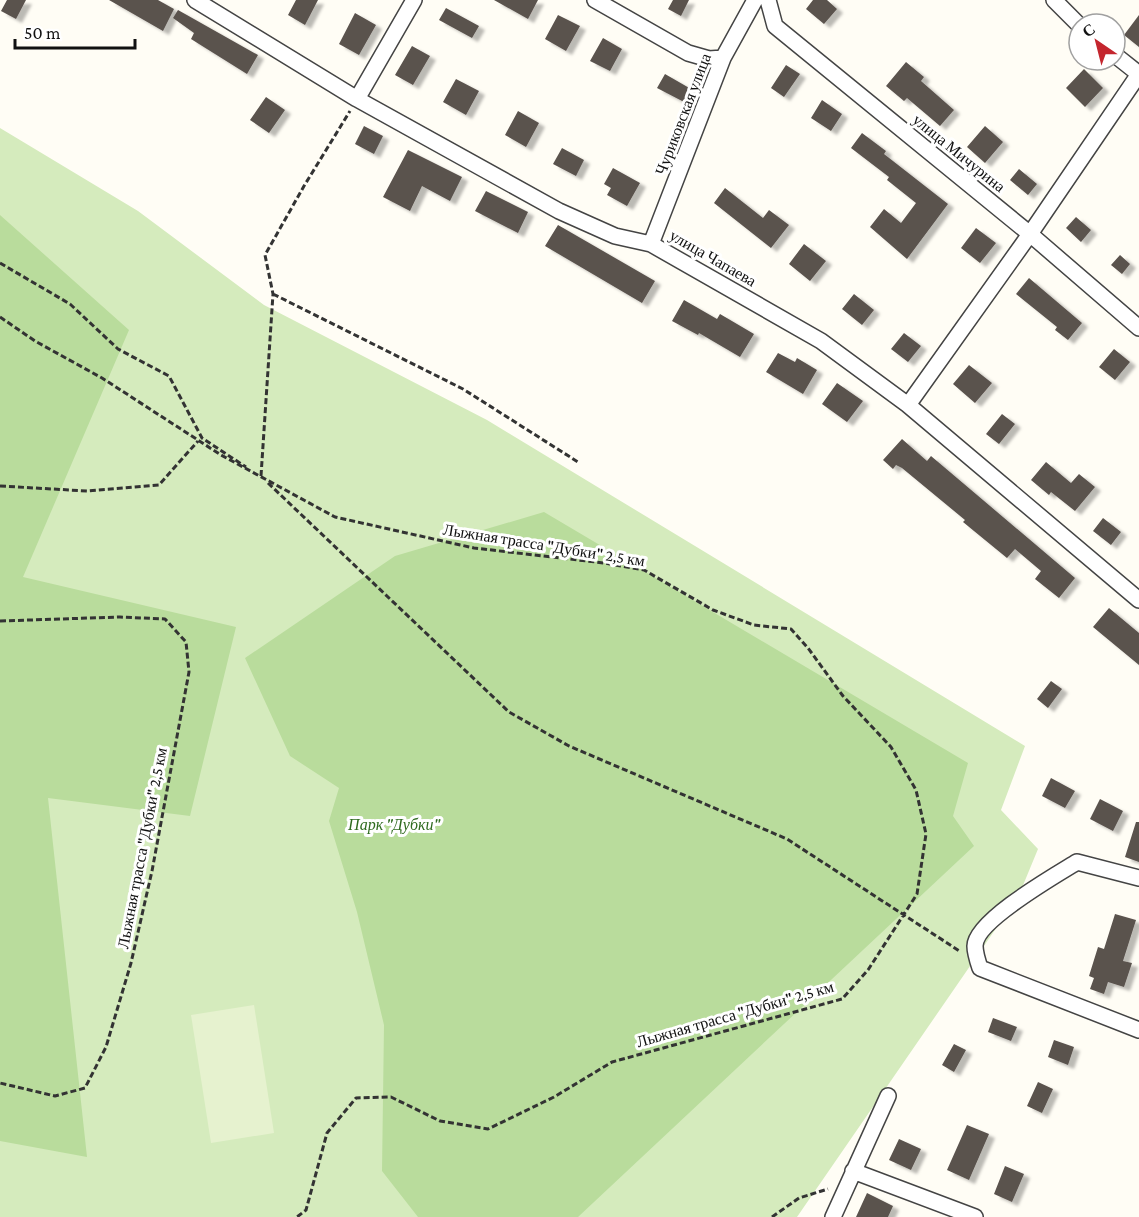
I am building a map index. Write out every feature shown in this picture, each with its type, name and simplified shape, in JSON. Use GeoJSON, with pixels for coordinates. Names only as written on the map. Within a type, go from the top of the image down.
{"type":"FeatureCollection","features":[{"type":"Feature","properties":{"kind":"street","name":"улица Чапаева"},"geometry":{"type":"LineString","coordinates":[[195,0],[357,99],[559,211],[615,236],[651,244],[821,340],[908,405],[1139,600]]}},
{"type":"Feature","properties":{"kind":"street"},"geometry":{"type":"LineString","coordinates":[[357,99],[414,0]]}},
{"type":"Feature","properties":{"kind":"street"},"geometry":{"type":"LineString","coordinates":[[595,0],[688,53],[709,59],[723,58]]}},
{"type":"Feature","properties":{"kind":"street","name":"Чуриковская улица"},"geometry":{"type":"LineString","coordinates":[[651,244],[723,58],[755,0]]}},
{"type":"Feature","properties":{"kind":"street","name":"улица Мичурина"},"geometry":{"type":"LineString","coordinates":[[768,0],[775,26],[1029,234],[1139,328]]}},
{"type":"Feature","properties":{"kind":"street"},"geometry":{"type":"LineString","coordinates":[[1054,0],[1067,13]]}},
{"type":"Feature","properties":{"kind":"street"},"geometry":{"type":"LineString","coordinates":[[908,405],[1139,74],[1127,64]]}},
{"type":"Feature","properties":{"kind":"street"},"geometry":{"type":"LineString","coordinates":[[1139,878],[1077,862],[1022,895],[981,931],[975,944],[980,969],[1139,1030]]}},
{"type":"Feature","properties":{"kind":"street"},"geometry":{"type":"LineString","coordinates":[[832,1217],[888,1096]]}},
{"type":"Feature","properties":{"kind":"street"},"geometry":{"type":"LineString","coordinates":[[850,1177],[975,1217]]}},
{"type":"Feature","properties":{"kind":"path"},"geometry":{"type":"LineString","coordinates":[[262,478],[273,294],[265,255],[357,99]]}},
{"type":"Feature","properties":{"kind":"path"},"geometry":{"type":"LineString","coordinates":[[0,262],[70,304],[118,348],[169,376],[200,439]]}},
{"type":"Feature","properties":{"kind":"path"},"geometry":{"type":"LineString","coordinates":[[273,294],[463,388],[578,462]]}},
{"type":"Feature","properties":{"kind":"path"},"geometry":{"type":"LineString","coordinates":[[0,317],[35,341],[102,378],[262,478],[509,712],[569,746],[787,839],[957,948],[980,969]]}},
{"type":"Feature","properties":{"kind":"path"},"geometry":{"type":"LineString","coordinates":[[0,486],[87,491],[159,485],[200,439]]}},
{"type":"Feature","properties":{"kind":"path","name":"Лыжная трасса \"Дубки\" 2,5 км"},"geometry":{"type":"LineString","coordinates":[[262,478],[335,517],[474,549],[604,563],[644,570],[713,610],[754,625],[791,629],[843,696],[891,747],[916,790],[926,834],[917,894],[868,970],[842,999],[612,1062],[554,1097],[488,1129],[440,1121],[391,1097],[356,1098],[327,1134],[306,1210],[297,1217]]}},
{"type":"Feature","properties":{"kind":"path","name":"Лыжная трасса \"Дубки\" 2,5 км"},"geometry":{"type":"LineString","coordinates":[[0,621],[120,617],[165,619],[186,642],[189,672],[152,871],[131,963],[106,1047],[85,1088],[55,1096],[0,1083]]}},
{"type":"Feature","properties":{"kind":"path"},"geometry":{"type":"LineString","coordinates":[[772,1217],[799,1198],[850,1177]]}},
{"type":"Feature","properties":{"kind":"green space","name":"Парк \"Дубки\""},"geometry":{"type":"Polygon","coordinates":[[[0,128],[138,211],[264,305],[487,420],[1025,746],[1001,810],[1038,849],[1019,895],[797,1217],[0,1217],[0,128]]]}},
{"type":"Feature","properties":{"kind":"green space"},"geometry":{"type":"Polygon","coordinates":[[[0,215],[129,330],[23,577],[236,627],[190,816],[48,798],[87,1157],[0,1141],[0,215]]]}},
{"type":"Feature","properties":{"kind":"green space"},"geometry":{"type":"Polygon","coordinates":[[[544,512],[968,763],[953,816],[974,846],[578,1217],[418,1217],[382,1171],[384,1025],[357,912],[329,821],[339,788],[290,756],[245,658],[395,556],[544,512]]]}},
{"type":"Feature","properties":{"kind":"green space"},"geometry":{"type":"Polygon","coordinates":[[[254,1005],[274,1133],[211,1143],[191,1015],[254,1005]]]}},
{"type":"Feature","properties":{"kind":"building"},"geometry":{"type":"Polygon","coordinates":[[[7,0],[26,0],[16,19],[1,11],[7,0]]]}},
{"type":"Feature","properties":{"kind":"building"},"geometry":{"type":"Polygon","coordinates":[[[109,0],[158,0],[174,9],[163,31],[109,0]]]}},
{"type":"Feature","properties":{"kind":"building"},"geometry":{"type":"Polygon","coordinates":[[[296,0],[318,0],[305,25],[288,15],[296,0]]]}},
{"type":"Feature","properties":{"kind":"building"},"geometry":{"type":"Polygon","coordinates":[[[494,0],[538,0],[528,19],[494,0]]]}},
{"type":"Feature","properties":{"kind":"building"},"geometry":{"type":"Polygon","coordinates":[[[673,0],[689,0],[681,16],[668,9],[673,0]]]}},
{"type":"Feature","properties":{"kind":"building"},"geometry":{"type":"Polygon","coordinates":[[[813,0],[827,0],[837,9],[824,24],[806,9],[813,0]]]}},
{"type":"Feature","properties":{"kind":"building"},"geometry":{"type":"Polygon","coordinates":[[[446,8],[479,26],[472,38],[439,20],[446,8]]]}},
{"type":"Feature","properties":{"kind":"building"},"geometry":{"type":"Polygon","coordinates":[[[178,10],[258,55],[247,74],[191,39],[194,33],[173,18],[178,10]]]}},
{"type":"Feature","properties":{"kind":"building"},"geometry":{"type":"Polygon","coordinates":[[[355,13],[376,25],[359,55],[339,44],[355,13]]]}},
{"type":"Feature","properties":{"kind":"building"},"geometry":{"type":"Polygon","coordinates":[[[558,15],[580,26],[566,51],[545,39],[558,15]]]}},
{"type":"Feature","properties":{"kind":"building"},"geometry":{"type":"Polygon","coordinates":[[[1139,15],[1139,47],[1127,37],[1127,31],[1139,15]]]}},
{"type":"Feature","properties":{"kind":"building"},"geometry":{"type":"Polygon","coordinates":[[[603,38],[622,49],[610,71],[590,61],[603,38]]]}},
{"type":"Feature","properties":{"kind":"building"},"geometry":{"type":"Polygon","coordinates":[[[412,46],[430,56],[413,85],[395,75],[412,46]]]}},
{"type":"Feature","properties":{"kind":"building"},"geometry":{"type":"Polygon","coordinates":[[[906,62],[924,77],[921,81],[954,110],[940,126],[907,98],[904,101],[886,86],[906,62]]]}},
{"type":"Feature","properties":{"kind":"building"},"geometry":{"type":"Polygon","coordinates":[[[786,65],[800,74],[784,97],[771,88],[786,65]]]}},
{"type":"Feature","properties":{"kind":"building"},"geometry":{"type":"Polygon","coordinates":[[[1081,72],[1087,72],[1103,88],[1085,107],[1066,88],[1081,72]]]}},
{"type":"Feature","properties":{"kind":"building"},"geometry":{"type":"Polygon","coordinates":[[[665,74],[691,89],[684,102],[657,88],[665,74]]]}},
{"type":"Feature","properties":{"kind":"building"},"geometry":{"type":"Polygon","coordinates":[[[456,79],[479,91],[466,115],[443,102],[456,79]]]}},
{"type":"Feature","properties":{"kind":"building"},"geometry":{"type":"Polygon","coordinates":[[[266,97],[285,110],[269,133],[250,120],[266,97]]]}},
{"type":"Feature","properties":{"kind":"building"},"geometry":{"type":"Polygon","coordinates":[[[822,100],[842,114],[831,131],[811,118],[822,100]]]}},
{"type":"Feature","properties":{"kind":"building"},"geometry":{"type":"Polygon","coordinates":[[[518,111],[539,123],[526,147],[505,135],[518,111]]]}},
{"type":"Feature","properties":{"kind":"building"},"geometry":{"type":"Polygon","coordinates":[[[364,126],[383,136],[374,154],[355,144],[364,126]]]}},
{"type":"Feature","properties":{"kind":"building"},"geometry":{"type":"Polygon","coordinates":[[[985,126],[1003,142],[985,163],[967,147],[985,126]]]}},
{"type":"Feature","properties":{"kind":"building"},"geometry":{"type":"Polygon","coordinates":[[[862,133],[886,151],[884,154],[948,204],[907,259],[870,227],[884,209],[901,223],[916,203],[887,180],[889,177],[851,148],[862,133]]]}},
{"type":"Feature","properties":{"kind":"building"},"geometry":{"type":"Polygon","coordinates":[[[562,148],[584,160],[576,176],[553,164],[562,148]]]}},
{"type":"Feature","properties":{"kind":"building"},"geometry":{"type":"Polygon","coordinates":[[[408,150],[462,177],[450,201],[422,186],[410,211],[383,197],[408,150]]]}},
{"type":"Feature","properties":{"kind":"building"},"geometry":{"type":"Polygon","coordinates":[[[613,168],[640,183],[627,206],[607,195],[611,188],[604,184],[613,168]]]}},
{"type":"Feature","properties":{"kind":"building"},"geometry":{"type":"Polygon","coordinates":[[[1019,169],[1037,184],[1028,195],[1010,180],[1019,169]]]}},
{"type":"Feature","properties":{"kind":"building"},"geometry":{"type":"Polygon","coordinates":[[[725,188],[763,218],[769,210],[789,225],[771,248],[714,203],[725,188]]]}},
{"type":"Feature","properties":{"kind":"building"},"geometry":{"type":"Polygon","coordinates":[[[486,191],[528,212],[518,233],[475,211],[486,191]]]}},
{"type":"Feature","properties":{"kind":"building"},"geometry":{"type":"Polygon","coordinates":[[[1076,217],[1091,230],[1081,242],[1066,228],[1076,217]]]}},
{"type":"Feature","properties":{"kind":"building"},"geometry":{"type":"Polygon","coordinates":[[[558,225],[655,281],[642,303],[545,246],[558,225]]]}},
{"type":"Feature","properties":{"kind":"building"},"geometry":{"type":"Polygon","coordinates":[[[976,228],[996,243],[980,263],[961,248],[976,228]]]}},
{"type":"Feature","properties":{"kind":"building"},"geometry":{"type":"Polygon","coordinates":[[[804,244],[826,261],[810,281],[789,264],[804,244]]]}},
{"type":"Feature","properties":{"kind":"building"},"geometry":{"type":"Polygon","coordinates":[[[1120,255],[1130,264],[1122,274],[1111,265],[1120,255]]]}},
{"type":"Feature","properties":{"kind":"building"},"geometry":{"type":"Polygon","coordinates":[[[1029,278],[1082,323],[1068,340],[1055,330],[1057,327],[1016,294],[1029,278]]]}},
{"type":"Feature","properties":{"kind":"building"},"geometry":{"type":"Polygon","coordinates":[[[854,294],[874,310],[862,325],[842,309],[854,294]]]}},
{"type":"Feature","properties":{"kind":"building"},"geometry":{"type":"Polygon","coordinates":[[[684,300],[717,319],[720,314],[754,334],[740,357],[699,333],[698,335],[672,321],[684,300]]]}},
{"type":"Feature","properties":{"kind":"building"},"geometry":{"type":"Polygon","coordinates":[[[904,333],[921,346],[908,362],[891,349],[904,333]]]}},
{"type":"Feature","properties":{"kind":"building"},"geometry":{"type":"Polygon","coordinates":[[[1114,349],[1130,362],[1115,380],[1099,367],[1114,349]]]}},
{"type":"Feature","properties":{"kind":"building"},"geometry":{"type":"Polygon","coordinates":[[[778,353],[795,362],[797,358],[817,370],[803,394],[766,372],[778,353]]]}},
{"type":"Feature","properties":{"kind":"building"},"geometry":{"type":"Polygon","coordinates":[[[969,365],[992,383],[975,403],[953,384],[969,365]]]}},
{"type":"Feature","properties":{"kind":"building"},"geometry":{"type":"Polygon","coordinates":[[[837,383],[863,401],[847,422],[822,404],[837,383]]]}},
{"type":"Feature","properties":{"kind":"building"},"geometry":{"type":"Polygon","coordinates":[[[1002,414],[1015,424],[999,444],[986,434],[1002,414]]]}},
{"type":"Feature","properties":{"kind":"building"},"geometry":{"type":"Polygon","coordinates":[[[902,439],[927,461],[931,456],[1075,578],[1059,598],[1035,579],[1041,571],[1015,549],[1007,558],[902,468],[896,465],[893,469],[883,460],[902,439]]]}},
{"type":"Feature","properties":{"kind":"building"},"geometry":{"type":"Polygon","coordinates":[[[1046,462],[1071,483],[1079,474],[1095,487],[1075,511],[1051,492],[1049,495],[1031,480],[1046,462]]]}},
{"type":"Feature","properties":{"kind":"building"},"geometry":{"type":"Polygon","coordinates":[[[1103,518],[1121,532],[1111,545],[1093,531],[1103,518]]]}},
{"type":"Feature","properties":{"kind":"building"},"geometry":{"type":"Polygon","coordinates":[[[1109,608],[1139,633],[1139,665],[1093,627],[1109,608]]]}},
{"type":"Feature","properties":{"kind":"building"},"geometry":{"type":"Polygon","coordinates":[[[1051,681],[1062,689],[1048,708],[1037,699],[1051,681]]]}},
{"type":"Feature","properties":{"kind":"building"},"geometry":{"type":"Polygon","coordinates":[[[1051,778],[1075,791],[1065,808],[1042,796],[1051,778]]]}},
{"type":"Feature","properties":{"kind":"building"},"geometry":{"type":"Polygon","coordinates":[[[1100,799],[1123,811],[1113,831],[1090,819],[1100,799]]]}},
{"type":"Feature","properties":{"kind":"building"},"geometry":{"type":"Polygon","coordinates":[[[1136,822],[1139,822],[1139,862],[1125,857],[1136,822]]]}},
{"type":"Feature","properties":{"kind":"building"},"geometry":{"type":"Polygon","coordinates":[[[1115,914],[1136,920],[1123,961],[1132,963],[1124,987],[1108,982],[1104,994],[1090,989],[1094,978],[1089,976],[1098,947],[1104,949],[1115,914]]]}},
{"type":"Feature","properties":{"kind":"building"},"geometry":{"type":"Polygon","coordinates":[[[993,1018],[1017,1027],[1011,1041],[988,1032],[993,1018]]]}},
{"type":"Feature","properties":{"kind":"building"},"geometry":{"type":"Polygon","coordinates":[[[1054,1040],[1074,1047],[1068,1065],[1048,1057],[1054,1040]]]}},
{"type":"Feature","properties":{"kind":"building"},"geometry":{"type":"Polygon","coordinates":[[[954,1044],[966,1050],[954,1072],[942,1065],[954,1044]]]}},
{"type":"Feature","properties":{"kind":"building"},"geometry":{"type":"Polygon","coordinates":[[[1038,1082],[1053,1089],[1042,1113],[1027,1106],[1038,1082]]]}},
{"type":"Feature","properties":{"kind":"building"},"geometry":{"type":"Polygon","coordinates":[[[967,1125],[989,1134],[969,1180],[947,1170],[967,1125]]]}},
{"type":"Feature","properties":{"kind":"building"},"geometry":{"type":"Polygon","coordinates":[[[899,1139],[921,1149],[911,1170],[889,1160],[899,1139]]]}},
{"type":"Feature","properties":{"kind":"building"},"geometry":{"type":"Polygon","coordinates":[[[1005,1166],[1024,1174],[1012,1202],[994,1194],[1005,1166]]]}},
{"type":"Feature","properties":{"kind":"building"},"geometry":{"type":"Polygon","coordinates":[[[867,1193],[893,1206],[888,1217],[856,1217],[867,1193]]]}}]}
